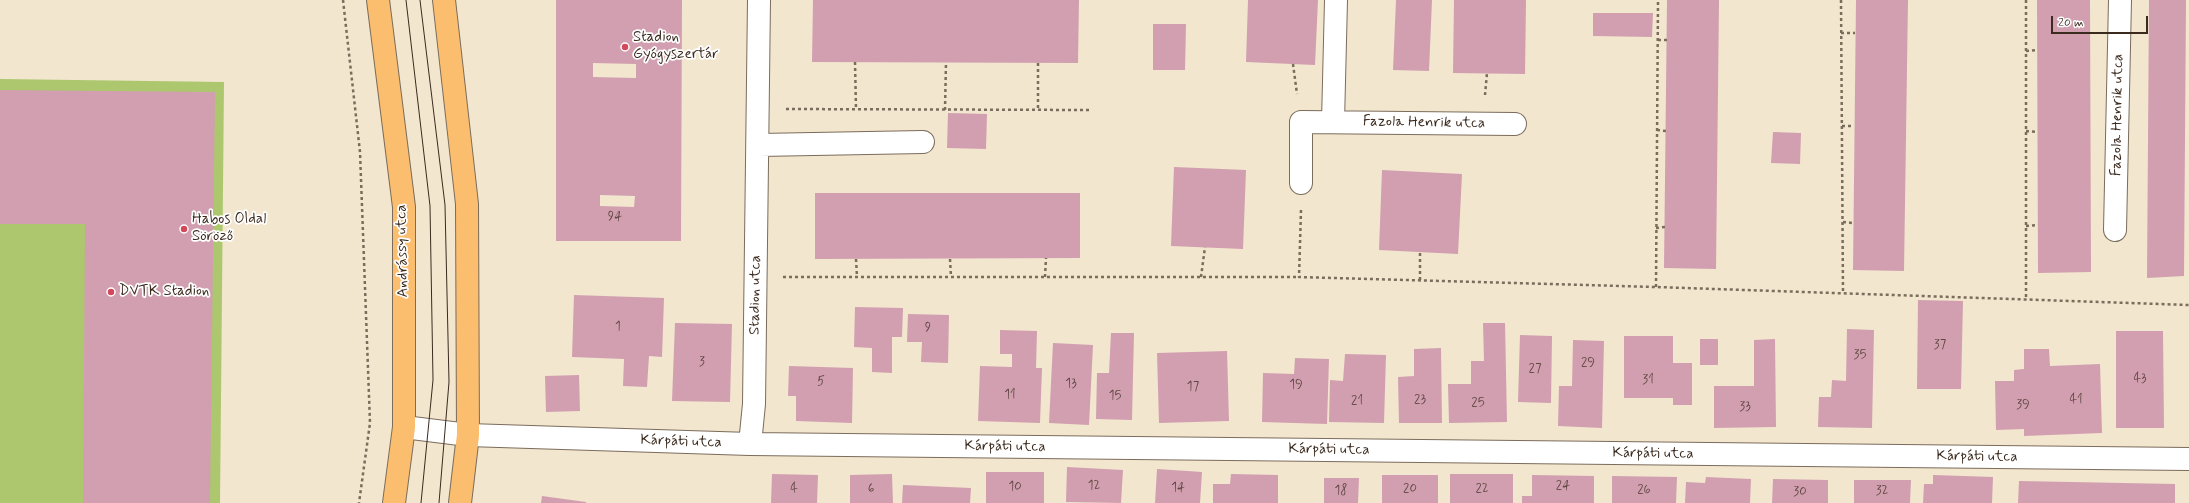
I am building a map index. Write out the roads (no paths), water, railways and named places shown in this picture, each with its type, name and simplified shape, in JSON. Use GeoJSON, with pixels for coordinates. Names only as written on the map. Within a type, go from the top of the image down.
{"type":"FeatureCollection","features":[{"type":"Feature","properties":{"kind":"main road","name":"Andrássy utca"},"geometry":{"type":"LineString","coordinates":[[378,0],[404,207],[404,427],[394,503]]}},
{"type":"Feature","properties":{"kind":"main road"},"geometry":{"type":"LineString","coordinates":[[444,0],[467,204],[468,435],[460,503]]}},
{"type":"Feature","properties":{"kind":"street","name":"Stadion utca"},"geometry":{"type":"LineString","coordinates":[[750,444],[754,404],[759,145],[759,0]]}},
{"type":"Feature","properties":{"kind":"street"},"geometry":{"type":"LineString","coordinates":[[1334,122],[1336,0]]}},
{"type":"Feature","properties":{"kind":"street","name":"Fazola Henrik utca"},"geometry":{"type":"LineString","coordinates":[[2115,230],[2120,0]]}},
{"type":"Feature","properties":{"kind":"street","name":"Fazola Henrik utca"},"geometry":{"type":"LineString","coordinates":[[1302,183],[1301,122],[1515,124]]}},
{"type":"Feature","properties":{"kind":"street"},"geometry":{"type":"LineString","coordinates":[[759,145],[923,142]]}},
{"type":"Feature","properties":{"kind":"street","name":"Kárpáti utca"},"geometry":{"type":"LineString","coordinates":[[404,427],[468,435],[750,444],[2189,459]]}},
{"type":"Feature","properties":{"kind":"tram line"},"geometry":{"type":"LineString","coordinates":[[406,0],[430,206],[433,380],[421,503]]}},
{"type":"Feature","properties":{"kind":"tram line"},"geometry":{"type":"LineString","coordinates":[[420,0],[445,205],[449,382],[439,503]]}},
{"type":"Feature","properties":{"kind":"place","name":"Stadion Gyógyszertár"},"geometry":{"type":"Point","coordinates":[625,47]}},
{"type":"Feature","properties":{"kind":"place","name":"Habos Oldal Söröző"},"geometry":{"type":"Point","coordinates":[184,229]}},
{"type":"Feature","properties":{"kind":"place","name":"DVTK Stadion"},"geometry":{"type":"Point","coordinates":[111,292]}}]}
